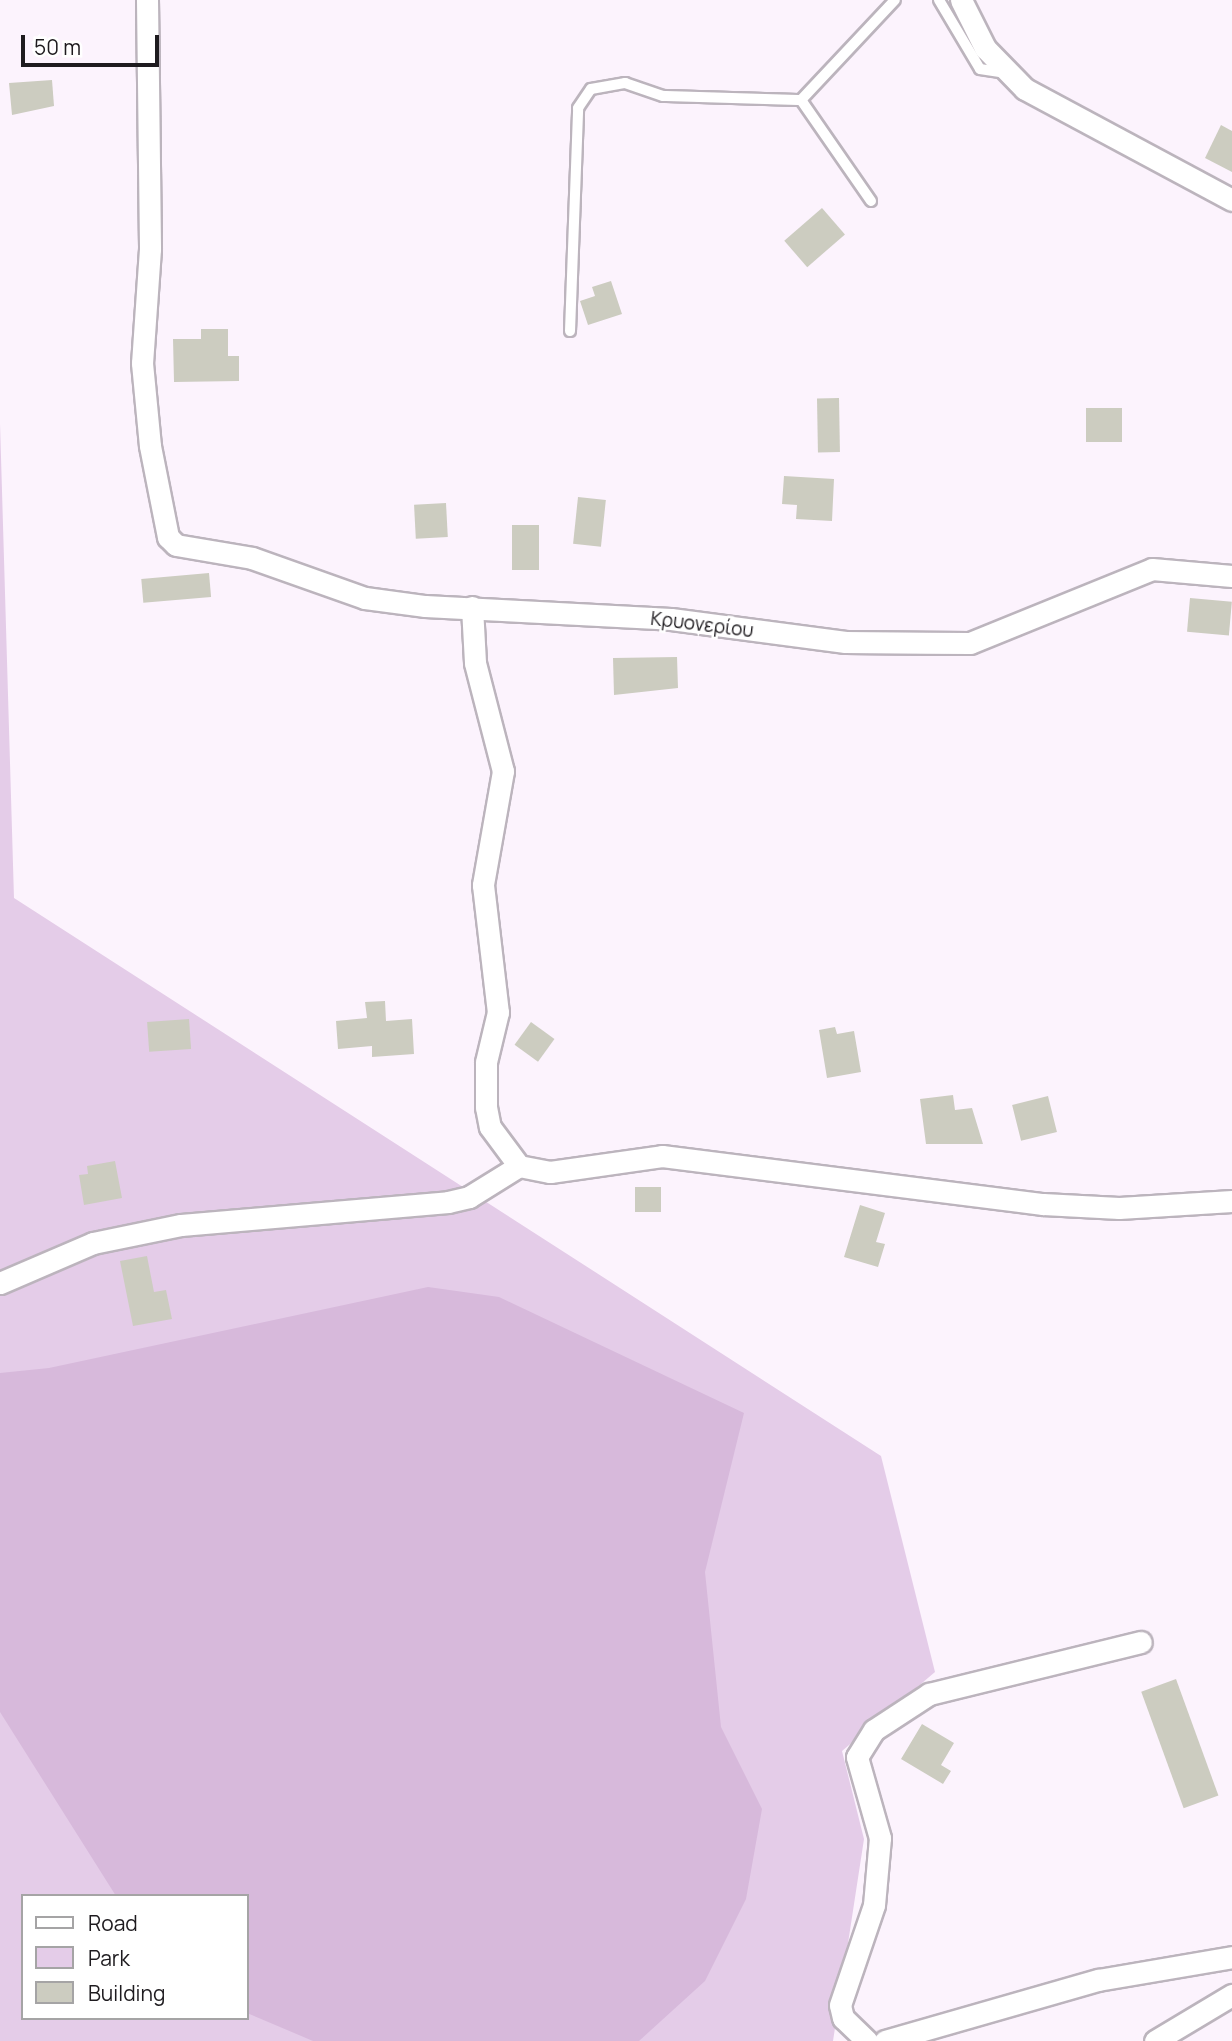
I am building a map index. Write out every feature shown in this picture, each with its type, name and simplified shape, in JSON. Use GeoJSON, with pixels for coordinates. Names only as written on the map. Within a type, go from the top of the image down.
{"type":"FeatureCollection","features":[{"type":"Feature","properties":{"kind":"street","name":"Κρυονερίου"},"geometry":{"type":"LineString","coordinates":[[147,0],[150,249],[142,363],[168,537],[189,550],[252,558],[365,598],[671,619],[845,642],[970,643],[1152,569],[1232,576]]}},
{"type":"Feature","properties":{"kind":"street"},"geometry":{"type":"LineString","coordinates":[[961,0],[1005,73],[1232,200]]}},
{"type":"Feature","properties":{"kind":"street"},"geometry":{"type":"LineString","coordinates":[[472,607],[475,663],[503,771],[483,885],[498,1012],[486,1062],[486,1107],[499,1144],[519,1166],[550,1172],[662,1156],[1043,1204],[1119,1208],[1232,1201]]}},
{"type":"Feature","properties":{"kind":"street"},"geometry":{"type":"LineString","coordinates":[[0,1283],[93,1243],[181,1225],[469,1197],[519,1166]]}},
{"type":"Feature","properties":{"kind":"street"},"geometry":{"type":"LineString","coordinates":[[867,2041],[843,2018],[840,2005],[874,1905],[880,1838],[857,1757],[874,1730],[929,1695],[1141,1642]]}},
{"type":"Feature","properties":{"kind":"street"},"geometry":{"type":"LineString","coordinates":[[886,2041],[1098,1980],[1232,1957]]}},
{"type":"Feature","properties":{"kind":"street"},"geometry":{"type":"LineString","coordinates":[[1155,2041],[1232,1995]]}},
{"type":"Feature","properties":{"kind":"lane"},"geometry":{"type":"LineString","coordinates":[[570,331],[578,108],[591,89],[625,83],[663,96],[801,100],[895,0]]}},
{"type":"Feature","properties":{"kind":"lane"},"geometry":{"type":"LineString","coordinates":[[939,0],[981,69],[1005,73]]}},
{"type":"Feature","properties":{"kind":"lane"},"geometry":{"type":"LineString","coordinates":[[801,100],[872,201]]}},
{"type":"Feature","properties":{"kind":"green space"},"geometry":{"type":"Polygon","coordinates":[[[0,423],[14,898],[881,1456],[935,1672],[842,1751],[864,1839],[833,2041],[0,2041],[0,423]]]}},
{"type":"Feature","properties":{"kind":"shaded area"},"geometry":{"type":"Polygon","coordinates":[[[428,1287],[499,1297],[744,1413],[705,1572],[721,1727],[762,1809],[746,1899],[705,1981],[639,2041],[313,2041],[248,2013],[248,1894],[115,1894],[0,1712],[0,1373],[49,1368],[428,1287]]]}},
{"type":"Feature","properties":{"kind":"building"},"geometry":{"type":"Polygon","coordinates":[[[52,80],[54,106],[12,115],[9,83],[52,80]]]}},
{"type":"Feature","properties":{"kind":"building"},"geometry":{"type":"Polygon","coordinates":[[[1221,125],[1232,131],[1232,172],[1205,158],[1221,125]]]}},
{"type":"Feature","properties":{"kind":"building"},"geometry":{"type":"Polygon","coordinates":[[[822,208],[845,234],[807,267],[784,241],[822,208]]]}},
{"type":"Feature","properties":{"kind":"building"},"geometry":{"type":"Polygon","coordinates":[[[611,281],[622,314],[588,325],[580,301],[595,296],[592,287],[611,281]]]}},
{"type":"Feature","properties":{"kind":"building"},"geometry":{"type":"Polygon","coordinates":[[[201,329],[228,329],[228,356],[239,356],[239,381],[174,382],[173,339],[201,339],[201,329]]]}},
{"type":"Feature","properties":{"kind":"building"},"geometry":{"type":"Polygon","coordinates":[[[817,398],[839,398],[840,452],[818,452],[817,398]]]}},
{"type":"Feature","properties":{"kind":"building"},"geometry":{"type":"Polygon","coordinates":[[[1086,408],[1122,408],[1122,442],[1086,442],[1086,408]]]}},
{"type":"Feature","properties":{"kind":"building"},"geometry":{"type":"Polygon","coordinates":[[[784,476],[834,479],[832,521],[796,519],[797,505],[782,504],[784,476]]]}},
{"type":"Feature","properties":{"kind":"building"},"geometry":{"type":"Polygon","coordinates":[[[578,497],[606,500],[601,547],[573,544],[578,497]]]}},
{"type":"Feature","properties":{"kind":"building"},"geometry":{"type":"Polygon","coordinates":[[[446,503],[448,537],[416,539],[414,505],[446,503]]]}},
{"type":"Feature","properties":{"kind":"building"},"geometry":{"type":"Polygon","coordinates":[[[512,525],[539,525],[539,570],[512,570],[512,525]]]}},
{"type":"Feature","properties":{"kind":"building"},"geometry":{"type":"Polygon","coordinates":[[[209,573],[211,597],[143,603],[141,579],[209,573]]]}},
{"type":"Feature","properties":{"kind":"building"},"geometry":{"type":"Polygon","coordinates":[[[1190,598],[1232,602],[1229,636],[1187,632],[1190,598]]]}},
{"type":"Feature","properties":{"kind":"building"},"geometry":{"type":"Polygon","coordinates":[[[677,657],[678,688],[614,695],[613,658],[677,657]]]}},
{"type":"Feature","properties":{"kind":"building"},"geometry":{"type":"Polygon","coordinates":[[[385,1001],[386,1021],[412,1019],[414,1054],[372,1057],[372,1046],[338,1049],[336,1021],[367,1018],[365,1002],[385,1001]]]}},
{"type":"Feature","properties":{"kind":"building"},"geometry":{"type":"Polygon","coordinates":[[[189,1019],[191,1049],[149,1052],[147,1022],[189,1019]]]}},
{"type":"Feature","properties":{"kind":"building"},"geometry":{"type":"Polygon","coordinates":[[[531,1022],[554,1039],[538,1062],[515,1045],[531,1022]]]}},
{"type":"Feature","properties":{"kind":"building"},"geometry":{"type":"Polygon","coordinates":[[[835,1027],[837,1034],[854,1031],[861,1072],[827,1078],[819,1030],[835,1027]]]}},
{"type":"Feature","properties":{"kind":"building"},"geometry":{"type":"Polygon","coordinates":[[[953,1095],[955,1110],[972,1108],[983,1144],[926,1144],[920,1099],[953,1095]]]}},
{"type":"Feature","properties":{"kind":"building"},"geometry":{"type":"Polygon","coordinates":[[[1048,1096],[1057,1132],[1021,1141],[1012,1105],[1048,1096]]]}},
{"type":"Feature","properties":{"kind":"building"},"geometry":{"type":"Polygon","coordinates":[[[115,1161],[122,1198],[84,1205],[79,1175],[88,1174],[87,1166],[115,1161]]]}},
{"type":"Feature","properties":{"kind":"building"},"geometry":{"type":"Polygon","coordinates":[[[635,1187],[661,1187],[661,1212],[635,1212],[635,1187]]]}},
{"type":"Feature","properties":{"kind":"building"},"geometry":{"type":"Polygon","coordinates":[[[860,1205],[885,1213],[876,1242],[885,1244],[878,1267],[844,1257],[860,1205]]]}},
{"type":"Feature","properties":{"kind":"building"},"geometry":{"type":"Polygon","coordinates":[[[147,1256],[154,1292],[166,1290],[172,1319],[133,1326],[120,1261],[147,1256]]]}},
{"type":"Feature","properties":{"kind":"building"},"geometry":{"type":"Polygon","coordinates":[[[1176,1679],[1218,1796],[1184,1808],[1141,1692],[1176,1679]]]}},
{"type":"Feature","properties":{"kind":"building"},"geometry":{"type":"Polygon","coordinates":[[[922,1724],[954,1743],[941,1765],[951,1771],[943,1784],[901,1759],[922,1724]]]}}]}
